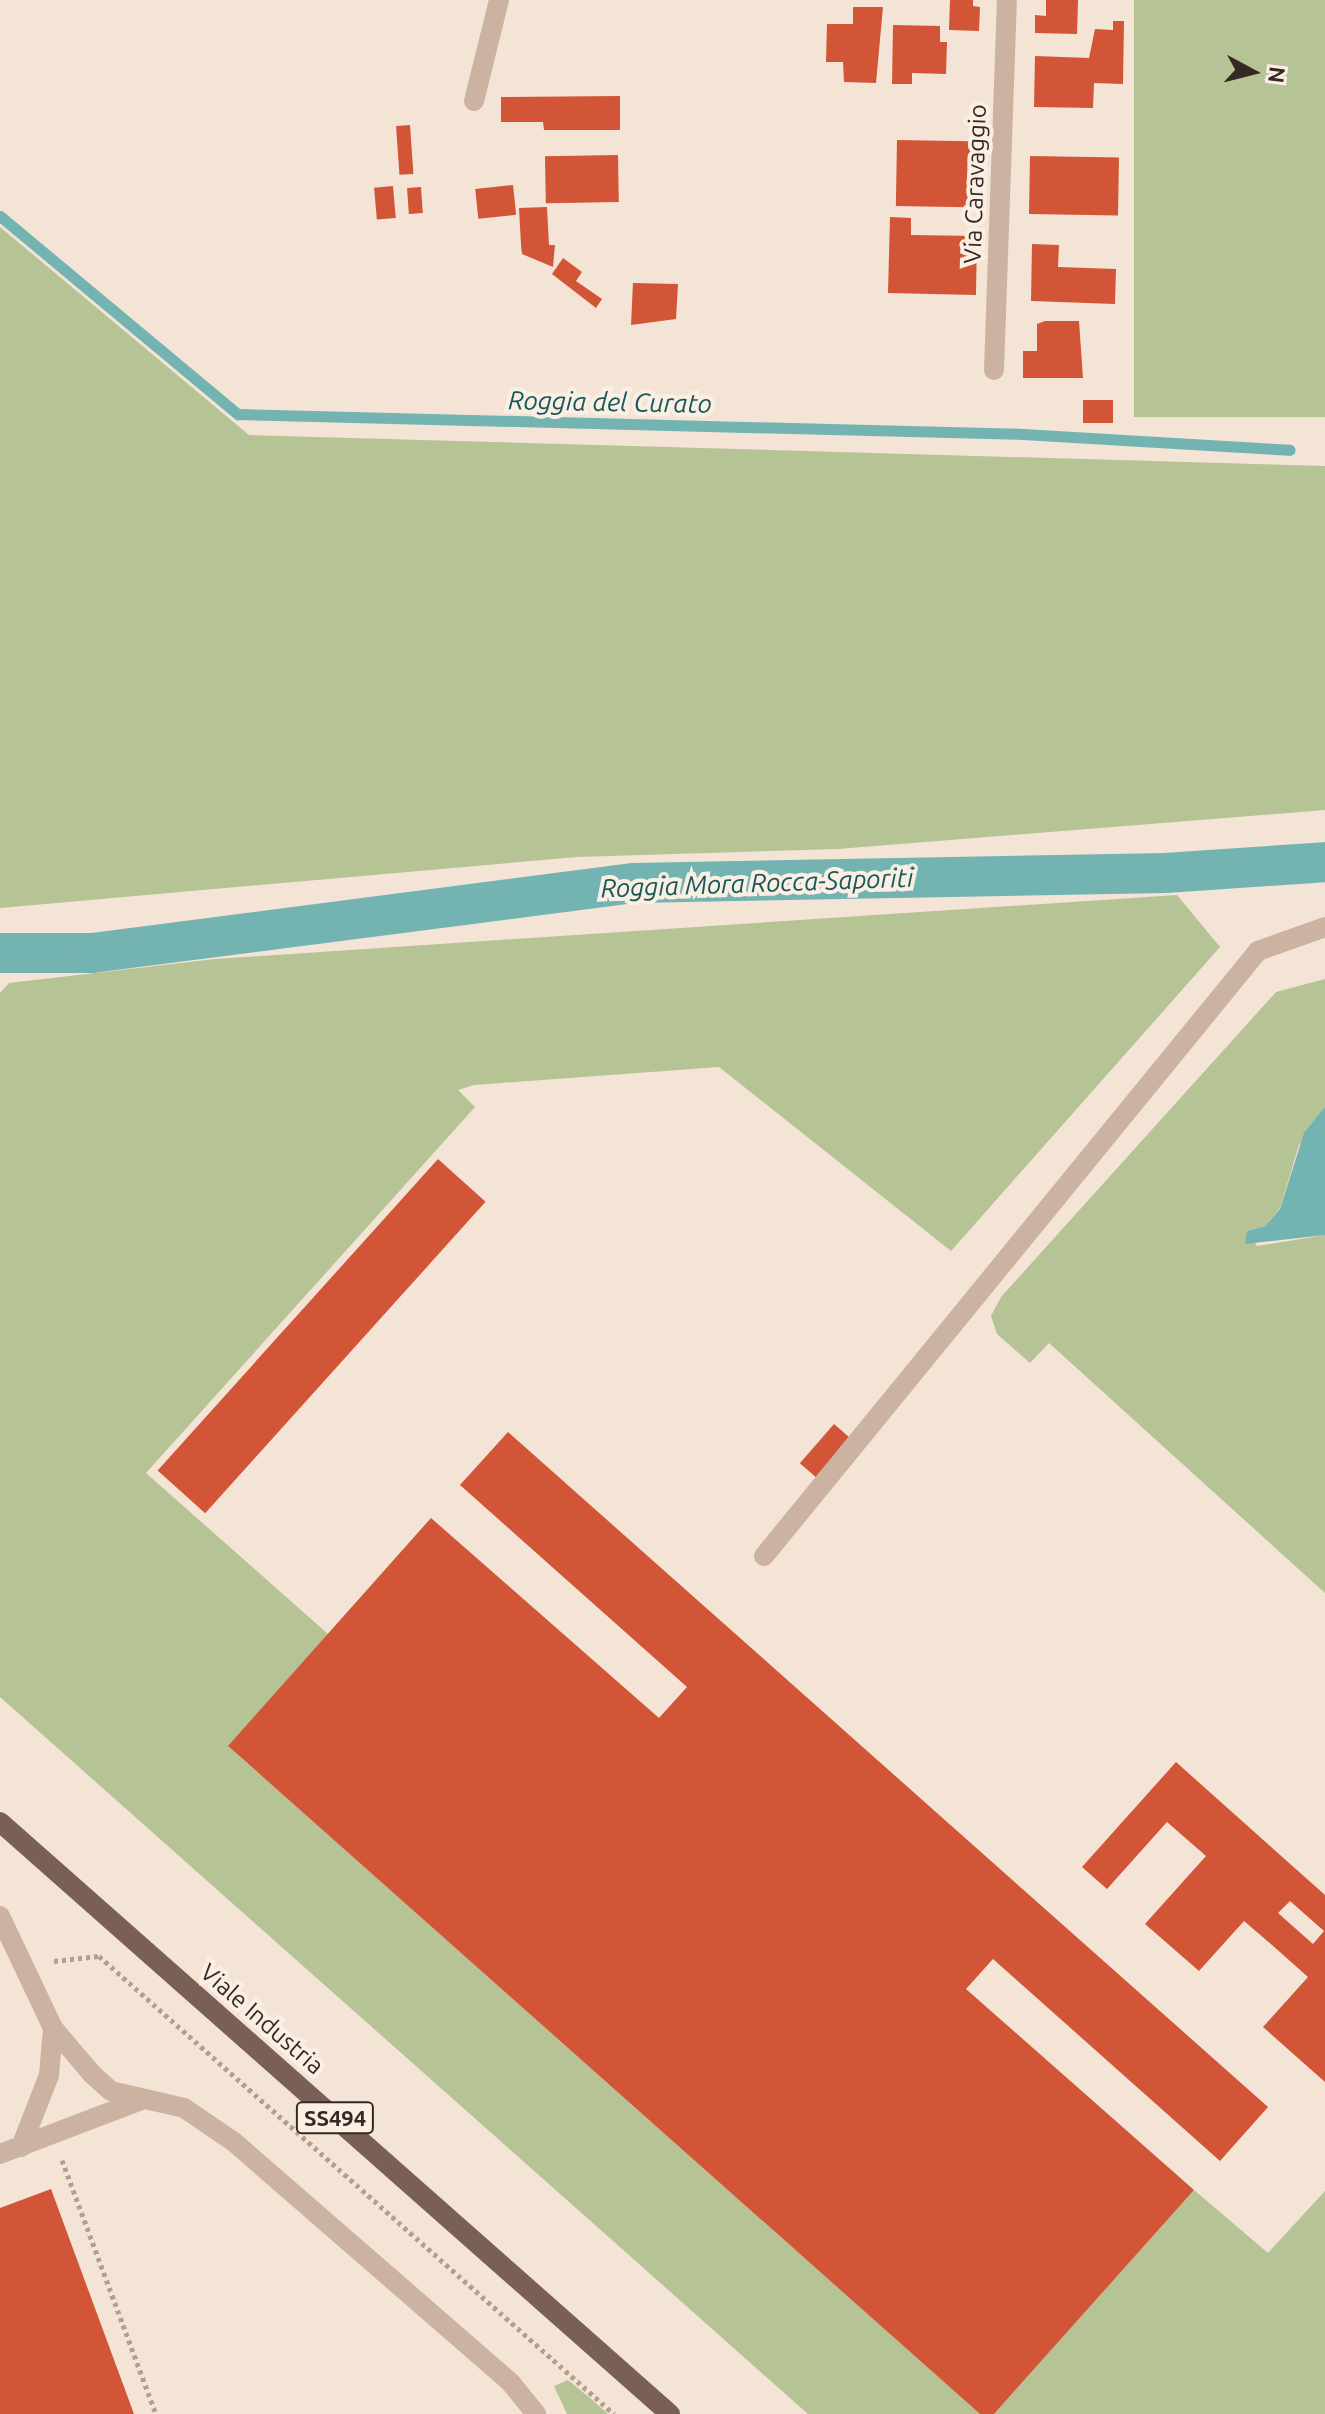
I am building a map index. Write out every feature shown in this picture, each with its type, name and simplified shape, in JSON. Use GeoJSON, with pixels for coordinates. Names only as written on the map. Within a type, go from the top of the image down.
{"type":"FeatureCollection","features":[{"type":"Feature","properties":{"kind":"main road","name":"Viale Industria"},"geometry":{"type":"LineString","coordinates":[[0,1822],[670,2414]]}},
{"type":"Feature","properties":{"kind":"street"},"geometry":{"type":"LineString","coordinates":[[474,101],[499,0]]}},
{"type":"Feature","properties":{"kind":"street","name":"Via Caravaggio"},"geometry":{"type":"LineString","coordinates":[[994,370],[1007,0]]}},
{"type":"Feature","properties":{"kind":"street"},"geometry":{"type":"LineString","coordinates":[[764,1556],[1258,951],[1325,927]]}},
{"type":"Feature","properties":{"kind":"street"},"geometry":{"type":"LineString","coordinates":[[0,1916],[30,1973],[53,2028],[111,2091],[139,2101],[184,2108],[234,2142],[511,2383],[536,2414]]}},
{"type":"Feature","properties":{"kind":"street"},"geometry":{"type":"LineString","coordinates":[[21,2147],[49,2075],[53,2028]]}},
{"type":"Feature","properties":{"kind":"street"},"geometry":{"type":"LineString","coordinates":[[0,2154],[139,2101]]}},
{"type":"Feature","properties":{"kind":"path"},"geometry":{"type":"LineString","coordinates":[[30,1973],[63,1957],[99,1956],[614,2414]]}},
{"type":"Feature","properties":{"kind":"path"},"geometry":{"type":"LineString","coordinates":[[62,2160],[156,2414]]}},
{"type":"Feature","properties":{"kind":"green space"},"geometry":{"type":"Polygon","coordinates":[[[1134,0],[1325,0],[1325,417],[1134,417],[1134,0]]]}},
{"type":"Feature","properties":{"kind":"green space"},"geometry":{"type":"Polygon","coordinates":[[[0,227],[249,435],[1325,466],[1325,810],[838,849],[577,857],[0,908],[0,227]]]}},
{"type":"Feature","properties":{"kind":"green space"},"geometry":{"type":"Polygon","coordinates":[[[1177,895],[1220,947],[951,1251],[719,1067],[474,1085],[458,1090],[475,1107],[146,1473],[328,1634],[229,1747],[980,2414],[808,2414],[0,1697],[0,993],[9,983],[215,959],[1177,895]]]}},
{"type":"Feature","properties":{"kind":"green space"},"geometry":{"type":"Polygon","coordinates":[[[1325,979],[1325,1107],[1299,1145],[1280,1208],[1265,1226],[1247,1231],[1257,1246],[1325,1235],[1325,1593],[1049,1343],[1030,1363],[997,1334],[991,1316],[1001,1297],[1276,992],[1325,979]]]}},
{"type":"Feature","properties":{"kind":"green space"},"geometry":{"type":"Polygon","coordinates":[[[1194,2190],[1268,2253],[1325,2191],[1325,2414],[994,2414],[1194,2190]]]}},
{"type":"Feature","properties":{"kind":"green space"},"geometry":{"type":"Polygon","coordinates":[[[568,2380],[608,2414],[567,2414],[554,2386],[568,2380]]]}},
{"type":"Feature","properties":{"kind":"water"},"geometry":{"type":"Polygon","coordinates":[[[1325,1107],[1325,1235],[1245,1244],[1247,1231],[1265,1226],[1280,1209],[1304,1133],[1325,1107]]]}},
{"type":"Feature","properties":{"kind":"building"},"geometry":{"type":"Polygon","coordinates":[[[950,0],[973,0],[973,6],[980,7],[979,31],[949,30],[950,0]]]}},
{"type":"Feature","properties":{"kind":"building"},"geometry":{"type":"Polygon","coordinates":[[[1046,0],[1078,0],[1077,34],[1035,33],[1035,15],[1046,16],[1046,0]]]}},
{"type":"Feature","properties":{"kind":"building"},"geometry":{"type":"Polygon","coordinates":[[[853,7],[883,7],[876,83],[844,82],[843,62],[826,62],[827,24],[853,24],[853,7]]]}},
{"type":"Feature","properties":{"kind":"building"},"geometry":{"type":"Polygon","coordinates":[[[1113,21],[1124,21],[1123,84],[1094,83],[1093,108],[1034,107],[1035,56],[1089,58],[1095,29],[1113,30],[1113,21]]]}},
{"type":"Feature","properties":{"kind":"building"},"geometry":{"type":"Polygon","coordinates":[[[893,25],[940,26],[940,42],[947,42],[946,74],[912,73],[912,84],[892,84],[893,25]]]}},
{"type":"Feature","properties":{"kind":"building"},"geometry":{"type":"Polygon","coordinates":[[[620,96],[620,130],[544,130],[543,122],[501,122],[501,97],[620,96]]]}},
{"type":"Feature","properties":{"kind":"building"},"geometry":{"type":"Polygon","coordinates":[[[410,125],[413,174],[399,175],[396,126],[410,125]]]}},
{"type":"Feature","properties":{"kind":"building"},"geometry":{"type":"Polygon","coordinates":[[[897,140],[982,141],[981,207],[896,206],[897,140]]]}},
{"type":"Feature","properties":{"kind":"building"},"geometry":{"type":"Polygon","coordinates":[[[618,155],[619,202],[546,203],[545,156],[618,155]]]}},
{"type":"Feature","properties":{"kind":"building"},"geometry":{"type":"Polygon","coordinates":[[[1030,156],[1119,158],[1118,216],[1029,214],[1030,156]]]}},
{"type":"Feature","properties":{"kind":"building"},"geometry":{"type":"Polygon","coordinates":[[[513,185],[516,215],[478,219],[475,189],[513,185]]]}},
{"type":"Feature","properties":{"kind":"building"},"geometry":{"type":"Polygon","coordinates":[[[393,186],[396,218],[377,220],[374,188],[393,186]]]}},
{"type":"Feature","properties":{"kind":"building"},"geometry":{"type":"Polygon","coordinates":[[[421,187],[423,213],[409,214],[407,188],[421,187]]]}},
{"type":"Feature","properties":{"kind":"building"},"geometry":{"type":"Polygon","coordinates":[[[547,207],[549,245],[555,245],[553,267],[522,254],[521,245],[519,208],[547,207]]]}},
{"type":"Feature","properties":{"kind":"building"},"geometry":{"type":"Polygon","coordinates":[[[890,217],[911,218],[911,235],[977,236],[976,295],[888,293],[890,217]]]}},
{"type":"Feature","properties":{"kind":"building"},"geometry":{"type":"Polygon","coordinates":[[[1032,244],[1059,245],[1058,267],[1116,269],[1115,304],[1031,301],[1032,244]]]}},
{"type":"Feature","properties":{"kind":"building"},"geometry":{"type":"Polygon","coordinates":[[[563,258],[582,272],[576,281],[602,299],[596,308],[552,274],[563,258]]]}},
{"type":"Feature","properties":{"kind":"building"},"geometry":{"type":"Polygon","coordinates":[[[633,283],[678,284],[676,319],[631,325],[633,283]]]}},
{"type":"Feature","properties":{"kind":"building"},"geometry":{"type":"Polygon","coordinates":[[[1045,321],[1079,321],[1083,378],[1023,378],[1023,351],[1037,351],[1037,324],[1045,321]]]}},
{"type":"Feature","properties":{"kind":"building"},"geometry":{"type":"Polygon","coordinates":[[[1083,400],[1113,400],[1113,423],[1083,423],[1083,400]]]}},
{"type":"Feature","properties":{"kind":"building"},"geometry":{"type":"Polygon","coordinates":[[[438,1159],[486,1202],[205,1513],[158,1470],[438,1159]]]}},
{"type":"Feature","properties":{"kind":"building"},"geometry":{"type":"Polygon","coordinates":[[[834,1424],[850,1438],[816,1477],[800,1463],[834,1424]]]}},
{"type":"Feature","properties":{"kind":"building"},"geometry":{"type":"Polygon","coordinates":[[[508,1432],[1268,2107],[1220,2161],[993,1959],[966,1989],[1194,2190],[994,2414],[980,2414],[228,1746],[431,1518],[659,1718],[687,1687],[460,1485],[508,1432]]]}},
{"type":"Feature","properties":{"kind":"building"},"geometry":{"type":"Polygon","coordinates":[[[1176,1762],[1325,1895],[1325,2082],[1263,2027],[1308,1977],[1272,1945],[1244,1921],[1199,1971],[1145,1924],[1206,1856],[1167,1822],[1107,1889],[1082,1867],[1176,1762]],[[1290,1901],[1278,1913],[1313,1944],[1324,1931],[1290,1901]]]}},
{"type":"Feature","properties":{"kind":"building"},"geometry":{"type":"Polygon","coordinates":[[[51,2189],[134,2414],[0,2414],[0,2208],[51,2189]]]}},
{"type":"Feature","properties":{"kind":"waterway","name":"Roggia del Curato"},"geometry":{"type":"LineString","coordinates":[[0,216],[238,414],[1023,434],[1290,450]]}},
{"type":"Feature","properties":{"kind":"waterway","name":"Roggia Mora Rocca-Saporiti"},"geometry":{"type":"LineString","coordinates":[[0,953],[92,953],[634,883],[1165,873],[1325,862]]}}]}
